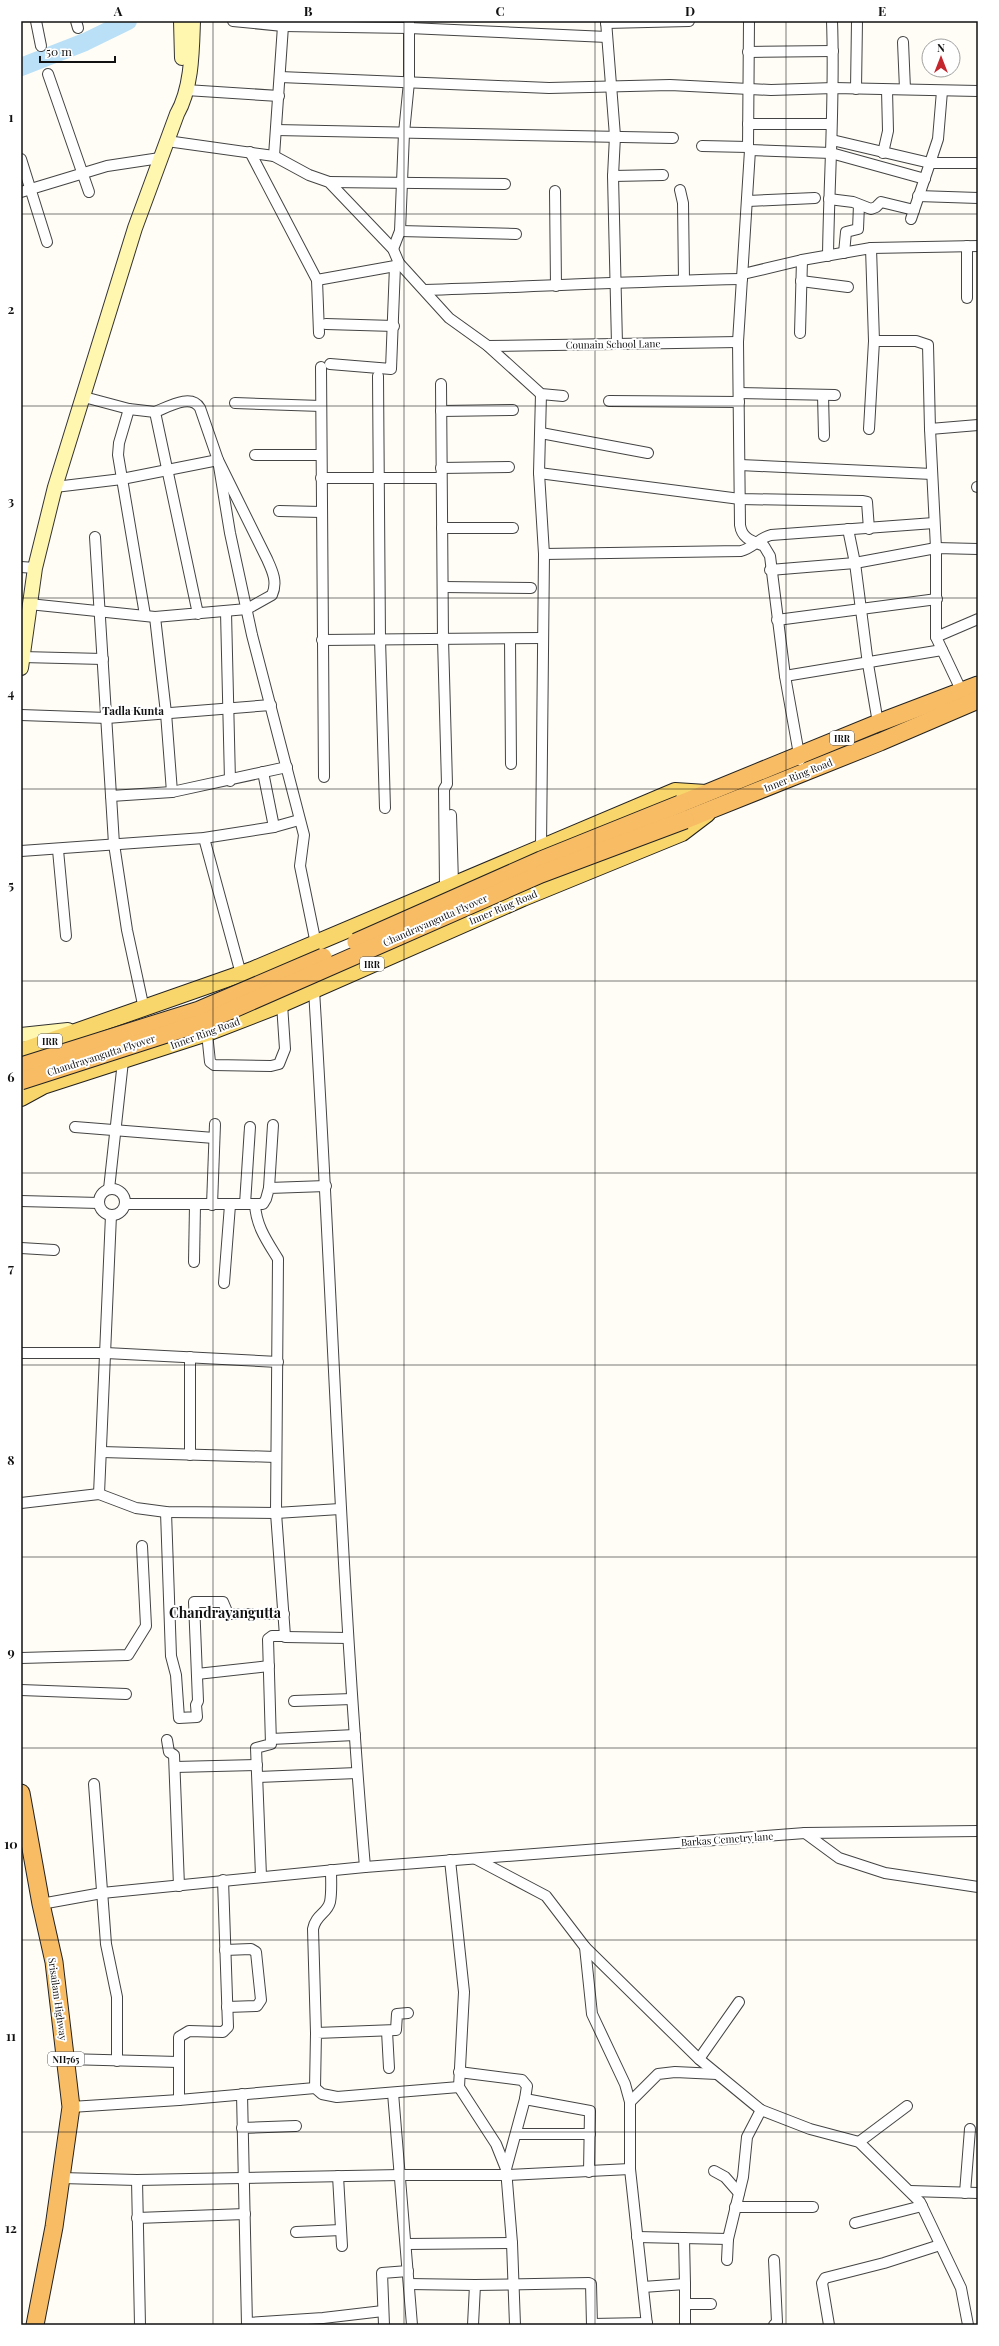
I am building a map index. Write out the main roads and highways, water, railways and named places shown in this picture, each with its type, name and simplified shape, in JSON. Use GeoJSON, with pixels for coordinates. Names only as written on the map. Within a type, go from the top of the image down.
{"type":"FeatureCollection","features":[{"type":"Feature","properties":{"kind":"highway","name":"Inner Ring Road"},"geometry":{"type":"LineString","coordinates":[[706,793],[878,723],[978,686]]}},
{"type":"Feature","properties":{"kind":"highway","name":"Inner Ring Road"},"geometry":{"type":"LineString","coordinates":[[713,809],[978,700]]}},
{"type":"Feature","properties":{"kind":"highway","name":"Chandrayangutta Flyover"},"geometry":{"type":"LineString","coordinates":[[21,1066],[199,1010],[321,958],[447,900],[706,793]]}},
{"type":"Feature","properties":{"kind":"highway","name":"Chandrayangutta Flyover"},"geometry":{"type":"LineString","coordinates":[[21,1081],[204,1022],[541,874],[713,809]]}},
{"type":"Feature","properties":{"kind":"highway","name":"Srisailam Highway"},"geometry":{"type":"LineString","coordinates":[[21,1793],[26,1849],[41,1904],[54,1962],[71,2107],[61,2178],[35,2325]]}},
{"type":"Feature","properties":{"kind":"main road"},"geometry":{"type":"LineString","coordinates":[[177,114],[174,102],[182,60],[181,21]]}},
{"type":"Feature","properties":{"kind":"main road"},"geometry":{"type":"LineString","coordinates":[[22,663],[29,604],[55,487],[135,228],[160,158],[177,114],[183,103],[186,90],[193,21]]}},
{"type":"Feature","properties":{"kind":"main road","name":"Inner Ring Road"},"geometry":{"type":"LineString","coordinates":[[21,1051],[241,974],[316,944],[449,885],[675,791],[706,793]]}},
{"type":"Feature","properties":{"kind":"main road","name":"Inner Ring Road"},"geometry":{"type":"LineString","coordinates":[[21,1098],[44,1086],[207,1032],[282,1004],[516,902],[682,833],[713,809]]}},
{"type":"Feature","properties":{"kind":"main road"},"geometry":{"type":"LineString","coordinates":[[21,1035],[63,1031],[111,1015],[132,1013],[142,1054]]}},
{"type":"Feature","properties":{"kind":"waterway"},"geometry":{"type":"LineString","coordinates":[[21,67],[85,42],[128,21]]}},
{"type":"Feature","properties":{"kind":"district","name":"Tadla Kunta"},"geometry":{"type":"Point","coordinates":[133,710]}},
{"type":"Feature","properties":{"kind":"district","name":"Chandrayangutta"},"geometry":{"type":"Point","coordinates":[225,1612]}}]}
